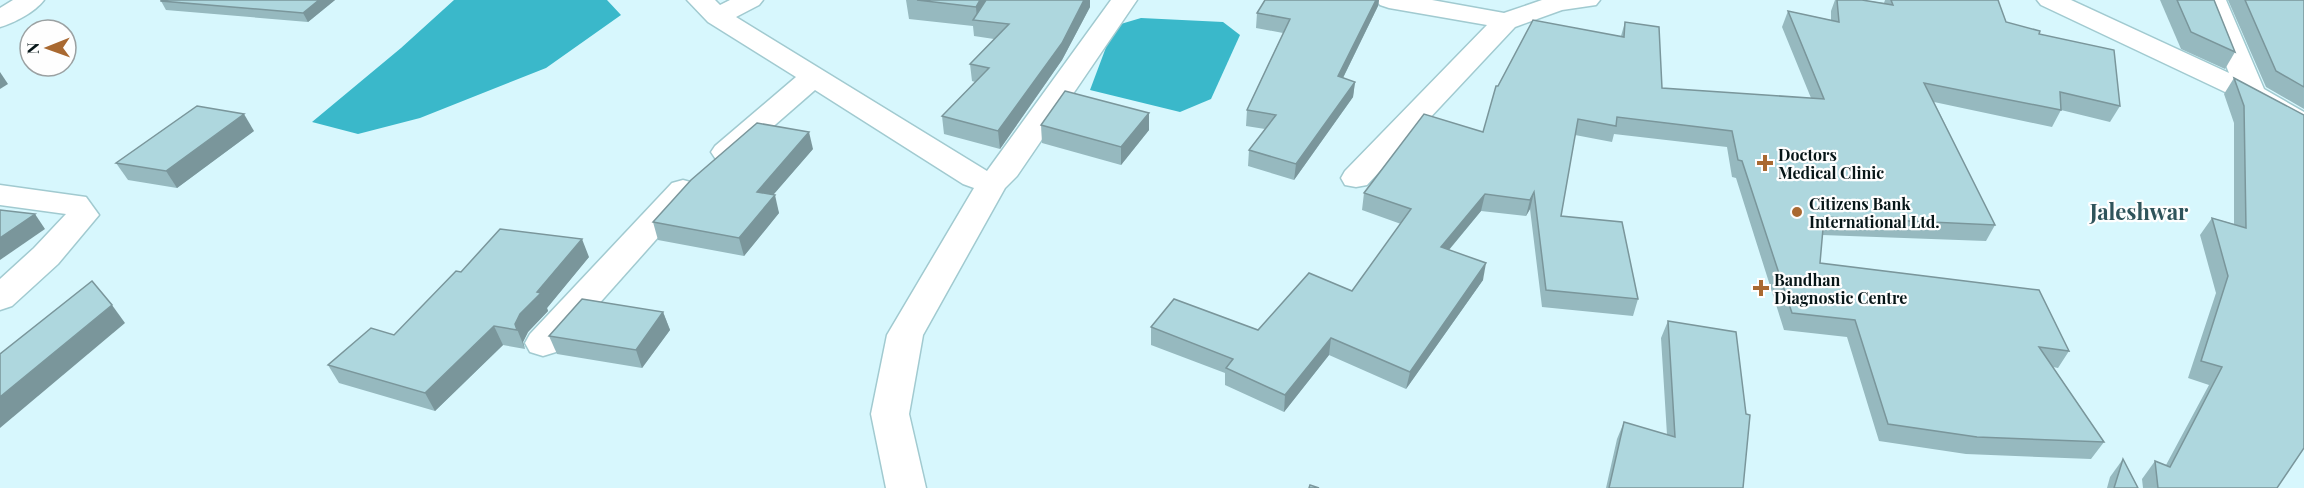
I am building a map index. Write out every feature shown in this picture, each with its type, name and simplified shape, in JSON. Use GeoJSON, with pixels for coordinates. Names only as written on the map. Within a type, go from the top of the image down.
{"type":"FeatureCollection","features":[{"type":"Feature","properties":{"kind":"street"},"geometry":{"type":"LineString","coordinates":[[0,19],[31,0]]}},
{"type":"Feature","properties":{"kind":"street"},"geometry":{"type":"LineString","coordinates":[[708,8],[750,0]]}},
{"type":"Feature","properties":{"kind":"street"},"geometry":{"type":"LineString","coordinates":[[906,488],[890,414],[905,335],[992,184],[1006,169],[1124,0]]}},
{"type":"Feature","properties":{"kind":"street"},"geometry":{"type":"LineString","coordinates":[[1389,0],[1506,21]]}},
{"type":"Feature","properties":{"kind":"street"},"geometry":{"type":"LineString","coordinates":[[1356,178],[1506,21],[1558,3],[1587,0]]}},
{"type":"Feature","properties":{"kind":"street"},"geometry":{"type":"LineString","coordinates":[[2050,0],[2252,94],[2304,124]]}},
{"type":"Feature","properties":{"kind":"street"},"geometry":{"type":"LineString","coordinates":[[2213,0],[2252,94]]}},
{"type":"Feature","properties":{"kind":"street"},"geometry":{"type":"LineString","coordinates":[[708,8],[813,77],[974,177],[992,184]]}},
{"type":"Feature","properties":{"kind":"street"},"geometry":{"type":"LineString","coordinates":[[543,343],[684,188],[813,77]]}},
{"type":"Feature","properties":{"kind":"street"},"geometry":{"type":"LineString","coordinates":[[0,195],[75,204],[83,215],[46,256],[0,298]]}},
{"type":"Feature","properties":{"kind":"water"},"geometry":{"type":"Polygon","coordinates":[[[454,0],[607,0],[621,15],[546,68],[420,118],[358,134],[312,122],[401,48],[454,0]]]}},
{"type":"Feature","properties":{"kind":"water"},"geometry":{"type":"Polygon","coordinates":[[[1141,18],[1223,22],[1240,35],[1211,99],[1180,112],[1090,90],[1114,26],[1141,18]]]}},
{"type":"Feature","properties":{"kind":"building"},"geometry":{"type":"Polygon","coordinates":[[[161,0],[319,0],[303,13],[161,0]]]}},
{"type":"Feature","properties":{"kind":"building"},"geometry":{"type":"Polygon","coordinates":[[[917,0],[980,0],[976,7],[917,0]]]}},
{"type":"Feature","properties":{"kind":"building"},"geometry":{"type":"Polygon","coordinates":[[[986,0],[1084,0],[1062,43],[998,131],[942,116],[989,68],[970,64],[1009,24],[973,20],[986,0]]]}},
{"type":"Feature","properties":{"kind":"building"},"geometry":{"type":"Polygon","coordinates":[[[1265,0],[1376,0],[1338,76],[1355,82],[1296,164],[1249,150],[1276,115],[1247,110],[1290,19],[1257,13],[1265,0]]]}},
{"type":"Feature","properties":{"kind":"building"},"geometry":{"type":"Polygon","coordinates":[[[1837,0],[1862,0],[1893,5],[1891,0],[1998,0],[2006,22],[2040,31],[2039,34],[2114,50],[2120,106],[2060,92],[2061,110],[1924,83],[1995,225],[1824,217],[1820,263],[2039,290],[2069,351],[2039,347],[2104,442],[1977,437],[1888,424],[1855,320],[1792,313],[1742,161],[1738,160],[1732,131],[1617,117],[1616,126],[1578,119],[1561,216],[1622,222],[1638,299],[1546,290],[1534,192],[1530,200],[1485,194],[1441,247],[1486,263],[1410,372],[1331,338],[1285,395],[1226,368],[1233,359],[1151,327],[1174,299],[1258,330],[1309,273],[1352,291],[1411,209],[1364,193],[1424,114],[1483,132],[1496,86],[1533,20],[1624,37],[1625,22],[1659,27],[1662,88],[1824,99],[1788,11],[1839,22],[1837,0]]]}},
{"type":"Feature","properties":{"kind":"building"},"geometry":{"type":"Polygon","coordinates":[[[2177,0],[2214,0],[2235,52],[2191,32],[2177,0]]]}},
{"type":"Feature","properties":{"kind":"building"},"geometry":{"type":"Polygon","coordinates":[[[2245,0],[2304,0],[2304,87],[2276,71],[2245,0]]]}},
{"type":"Feature","properties":{"kind":"building"},"geometry":{"type":"Polygon","coordinates":[[[2234,78],[2304,115],[2304,448],[2277,488],[2158,488],[2155,461],[2170,467],[2222,367],[2201,361],[2228,276],[2212,218],[2246,228],[2244,106],[2234,78]]]}},
{"type":"Feature","properties":{"kind":"building"},"geometry":{"type":"Polygon","coordinates":[[[1065,91],[1149,113],[1121,147],[1041,125],[1065,91]]]}},
{"type":"Feature","properties":{"kind":"building"},"geometry":{"type":"Polygon","coordinates":[[[197,106],[244,114],[166,171],[116,163],[197,106]]]}},
{"type":"Feature","properties":{"kind":"building"},"geometry":{"type":"Polygon","coordinates":[[[757,123],[809,132],[757,192],[775,195],[739,238],[653,222],[691,180],[757,123]]]}},
{"type":"Feature","properties":{"kind":"building"},"geometry":{"type":"Polygon","coordinates":[[[0,210],[35,214],[0,238],[0,210]]]}},
{"type":"Feature","properties":{"kind":"building"},"geometry":{"type":"Polygon","coordinates":[[[500,229],[582,239],[537,292],[541,293],[520,314],[515,324],[517,330],[494,326],[425,393],[328,365],[371,328],[394,335],[456,271],[461,272],[500,229]]]}},
{"type":"Feature","properties":{"kind":"building"},"geometry":{"type":"Polygon","coordinates":[[[92,281],[112,305],[0,397],[0,354],[92,281]]]}},
{"type":"Feature","properties":{"kind":"building"},"geometry":{"type":"Polygon","coordinates":[[[582,299],[663,312],[636,350],[549,336],[582,299]]]}},
{"type":"Feature","properties":{"kind":"building"},"geometry":{"type":"Polygon","coordinates":[[[1668,321],[1736,332],[1746,414],[1750,415],[1743,488],[1609,488],[1624,422],[1675,437],[1668,321]]]}},
{"type":"Feature","properties":{"kind":"building"},"geometry":{"type":"Polygon","coordinates":[[[2123,459],[2138,488],[2114,488],[2123,459]]]}},
{"type":"Feature","properties":{"kind":"place","name":"Doctors Medical Clinic"},"geometry":{"type":"Point","coordinates":[1765,163]}},
{"type":"Feature","properties":{"kind":"place","name":"Citizens Bank International Ltd."},"geometry":{"type":"Point","coordinates":[1797,212]}},
{"type":"Feature","properties":{"kind":"place","name":"Bandhan Diagnostic Centre"},"geometry":{"type":"Point","coordinates":[1761,288]}},
{"type":"Feature","properties":{"kind":"district","name":"Jaleshwar"},"geometry":{"type":"Point","coordinates":[2139,211]}}]}
